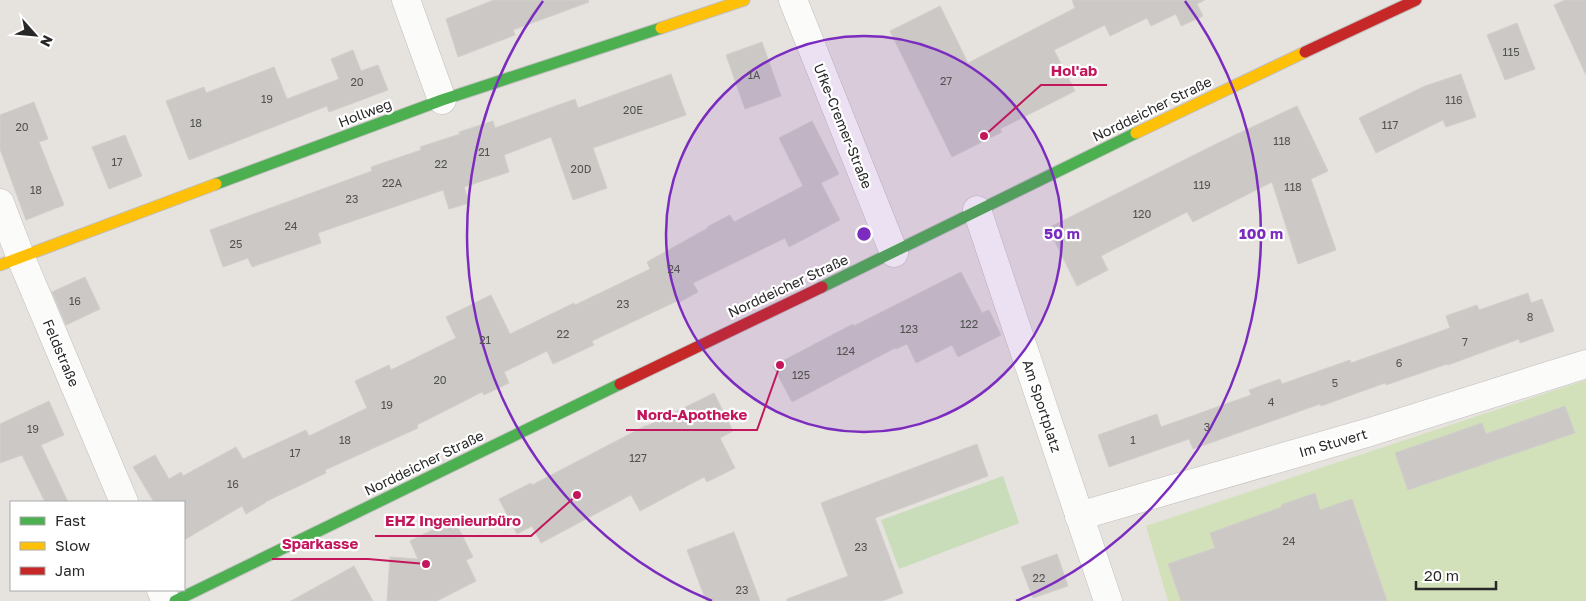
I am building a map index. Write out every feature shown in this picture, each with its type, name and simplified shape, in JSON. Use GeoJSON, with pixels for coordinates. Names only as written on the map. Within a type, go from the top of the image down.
{"type":"FeatureCollection","features":[{"type":"Feature","properties":{"kind":"main road","name":"Hollweg"},"geometry":{"type":"LineString","coordinates":[[11,262],[442,100],[744,0]]}},
{"type":"Feature","properties":{"kind":"main road","name":"Norddeicher Straße"},"geometry":{"type":"LineString","coordinates":[[174,601],[660,364],[894,253],[977,210],[1280,63],[1416,0]]}},
{"type":"Feature","properties":{"kind":"street"},"geometry":{"type":"LineString","coordinates":[[406,0],[442,100]]}},
{"type":"Feature","properties":{"kind":"street","name":"Ufke-Cremer-Straße"},"geometry":{"type":"LineString","coordinates":[[792,0],[894,253]]}},
{"type":"Feature","properties":{"kind":"street","name":"Feldstraße"},"geometry":{"type":"LineString","coordinates":[[0,203],[11,262],[124,501]]}},
{"type":"Feature","properties":{"kind":"street","name":"Am Sportplatz"},"geometry":{"type":"LineString","coordinates":[[977,210],[1108,601]]}},
{"type":"Feature","properties":{"kind":"street","name":"Im Stuvert"},"geometry":{"type":"LineString","coordinates":[[1079,516],[1370,432],[1586,364]]}},
{"type":"Feature","properties":{"kind":"green space"},"geometry":{"type":"Polygon","coordinates":[[[1586,380],[1586,601],[1168,601],[1146,526],[1586,380]]]}},
{"type":"Feature","properties":{"kind":"green space"},"geometry":{"type":"Polygon","coordinates":[[[1003,476],[1019,523],[899,569],[881,520],[1003,476]]]}},
{"type":"Feature","properties":{"kind":"building"},"geometry":{"type":"Polygon","coordinates":[[[494,0],[588,0],[589,2],[513,30],[515,35],[458,57],[446,19],[494,0]]]}},
{"type":"Feature","properties":{"kind":"building"},"geometry":{"type":"Polygon","coordinates":[[[1072,0],[1205,0],[1197,4],[1203,16],[1181,26],[1176,14],[1151,26],[1147,18],[1110,36],[1105,25],[1054,50],[1075,91],[1000,129],[1002,132],[952,157],[890,31],[940,6],[968,63],[1075,8],[1072,0]]]}},
{"type":"Feature","properties":{"kind":"building"},"geometry":{"type":"Polygon","coordinates":[[[1565,0],[1586,0],[1586,75],[1554,5],[1565,0]]]}},
{"type":"Feature","properties":{"kind":"building"},"geometry":{"type":"Polygon","coordinates":[[[1517,23],[1535,69],[1505,80],[1487,35],[1517,23]]]}},
{"type":"Feature","properties":{"kind":"building"},"geometry":{"type":"Polygon","coordinates":[[[762,42],[781,96],[745,109],[726,55],[762,42]]]}},
{"type":"Feature","properties":{"kind":"building"},"geometry":{"type":"Polygon","coordinates":[[[353,50],[361,71],[378,65],[388,90],[329,112],[327,106],[189,160],[166,101],[204,87],[206,93],[274,67],[287,99],[339,79],[331,59],[353,50]]]}},
{"type":"Feature","properties":{"kind":"building"},"geometry":{"type":"Polygon","coordinates":[[[671,74],[686,115],[593,148],[607,188],[573,200],[551,137],[504,155],[509,172],[464,187],[469,203],[449,209],[443,190],[318,233],[321,243],[252,267],[248,258],[223,267],[210,230],[372,171],[371,167],[421,150],[420,147],[460,134],[459,132],[493,121],[495,128],[575,99],[578,108],[671,74]]]}},
{"type":"Feature","properties":{"kind":"building"},"geometry":{"type":"Polygon","coordinates":[[[1461,74],[1476,117],[1446,127],[1443,120],[1376,153],[1359,118],[1425,86],[1461,74]]]}},
{"type":"Feature","properties":{"kind":"building"},"geometry":{"type":"Polygon","coordinates":[[[34,102],[48,139],[39,142],[64,205],[26,220],[0,149],[0,115],[34,102]]]}},
{"type":"Feature","properties":{"kind":"building"},"geometry":{"type":"Polygon","coordinates":[[[1297,106],[1328,171],[1311,179],[1336,250],[1298,264],[1272,182],[1193,222],[1187,212],[1101,256],[1108,270],[1077,286],[1048,228],[1220,142],[1297,106]]]}},
{"type":"Feature","properties":{"kind":"building"},"geometry":{"type":"Polygon","coordinates":[[[812,121],[839,174],[821,183],[840,220],[789,247],[785,238],[693,283],[698,292],[678,303],[677,301],[592,341],[594,345],[553,364],[547,351],[504,372],[509,383],[484,395],[482,392],[417,425],[418,428],[325,470],[326,473],[265,502],[246,514],[242,506],[185,539],[185,501],[153,501],[133,467],[155,455],[169,479],[181,472],[183,476],[236,447],[243,459],[306,430],[309,436],[367,408],[355,381],[389,365],[391,370],[456,338],[446,317],[491,295],[510,334],[650,269],[647,262],[707,227],[730,215],[734,222],[803,186],[779,138],[812,121]]]}},
{"type":"Feature","properties":{"kind":"building"},"geometry":{"type":"Polygon","coordinates":[[[125,135],[142,176],[109,189],[92,147],[125,135]]]}},
{"type":"Feature","properties":{"kind":"building"},"geometry":{"type":"Polygon","coordinates":[[[961,272],[982,313],[989,310],[1001,335],[958,357],[952,345],[916,363],[907,344],[895,348],[792,402],[773,366],[853,324],[854,326],[961,272]]]}},
{"type":"Feature","properties":{"kind":"building"},"geometry":{"type":"Polygon","coordinates":[[[85,277],[100,309],[66,325],[52,292],[85,277]]]}},
{"type":"Feature","properties":{"kind":"building"},"geometry":{"type":"Polygon","coordinates":[[[1528,293],[1531,303],[1542,299],[1554,331],[1520,343],[1519,339],[1448,365],[1386,385],[1385,383],[1321,406],[1320,404],[1193,449],[1189,439],[1109,467],[1098,435],[1157,414],[1161,427],[1251,395],[1249,390],[1280,379],[1282,384],[1350,360],[1351,363],[1450,328],[1446,316],[1477,305],[1479,310],[1528,293]]]}},
{"type":"Feature","properties":{"kind":"building"},"geometry":{"type":"Polygon","coordinates":[[[714,393],[733,431],[720,438],[735,468],[707,482],[704,477],[640,511],[631,495],[541,543],[532,526],[517,534],[499,499],[531,483],[532,485],[647,425],[714,393]]]}},
{"type":"Feature","properties":{"kind":"building"},"geometry":{"type":"Polygon","coordinates":[[[49,401],[64,435],[41,445],[68,501],[45,501],[22,455],[0,463],[0,424],[49,401]]]}},
{"type":"Feature","properties":{"kind":"building"},"geometry":{"type":"Polygon","coordinates":[[[1565,406],[1575,433],[1408,490],[1395,453],[1482,423],[1486,434],[1565,406]]]}},
{"type":"Feature","properties":{"kind":"building"},"geometry":{"type":"Polygon","coordinates":[[[977,444],[988,476],[875,518],[903,593],[882,601],[787,601],[787,599],[848,576],[821,503],[977,444]]]}},
{"type":"Feature","properties":{"kind":"building"},"geometry":{"type":"Polygon","coordinates":[[[1315,493],[1320,510],[1352,499],[1387,601],[1181,601],[1168,564],[1215,548],[1210,533],[1315,493]]]}},
{"type":"Feature","properties":{"kind":"building"},"geometry":{"type":"Polygon","coordinates":[[[454,519],[473,557],[466,560],[476,581],[437,601],[387,601],[390,557],[418,559],[410,541],[454,519]]]}},
{"type":"Feature","properties":{"kind":"building"},"geometry":{"type":"Polygon","coordinates":[[[734,532],[760,601],[706,601],[687,550],[734,532]]]}},
{"type":"Feature","properties":{"kind":"building"},"geometry":{"type":"Polygon","coordinates":[[[1057,554],[1068,586],[1033,598],[1021,567],[1057,554]]]}},
{"type":"Feature","properties":{"kind":"building"},"geometry":{"type":"Polygon","coordinates":[[[354,566],[373,601],[291,601],[354,566]]]}},
{"type":"Feature","properties":{"kind":"traffic: fast"},"geometry":{"type":"LineString","coordinates":[[216,184],[442,100],[661,28]]}},
{"type":"Feature","properties":{"kind":"traffic: fast"},"geometry":{"type":"LineString","coordinates":[[822,287],[1136,133]]}},
{"type":"Feature","properties":{"kind":"traffic: fast"},"geometry":{"type":"LineString","coordinates":[[175,601],[620,384]]}},
{"type":"Feature","properties":{"kind":"traffic: slow"},"geometry":{"type":"LineString","coordinates":[[661,28],[744,0]]}},
{"type":"Feature","properties":{"kind":"traffic: slow"},"geometry":{"type":"LineString","coordinates":[[1136,133],[1305,52]]}},
{"type":"Feature","properties":{"kind":"traffic: slow"},"geometry":{"type":"LineString","coordinates":[[0,265],[216,184]]}},
{"type":"Feature","properties":{"kind":"traffic: jam"},"geometry":{"type":"LineString","coordinates":[[1305,52],[1416,0]]}},
{"type":"Feature","properties":{"kind":"traffic: jam"},"geometry":{"type":"LineString","coordinates":[[620,384],[822,287]]}},
{"type":"Feature","properties":{"kind":"place","name":"Hol'ab"},"geometry":{"type":"Point","coordinates":[984,136]}},
{"type":"Feature","properties":{"kind":"place","name":"Nord-Apotheke"},"geometry":{"type":"Point","coordinates":[780,365]}},
{"type":"Feature","properties":{"kind":"place","name":"EHZ Ingenieurbüro"},"geometry":{"type":"Point","coordinates":[577,495]}},
{"type":"Feature","properties":{"kind":"place","name":"Sparkasse"},"geometry":{"type":"Point","coordinates":[426,564]}}]}
